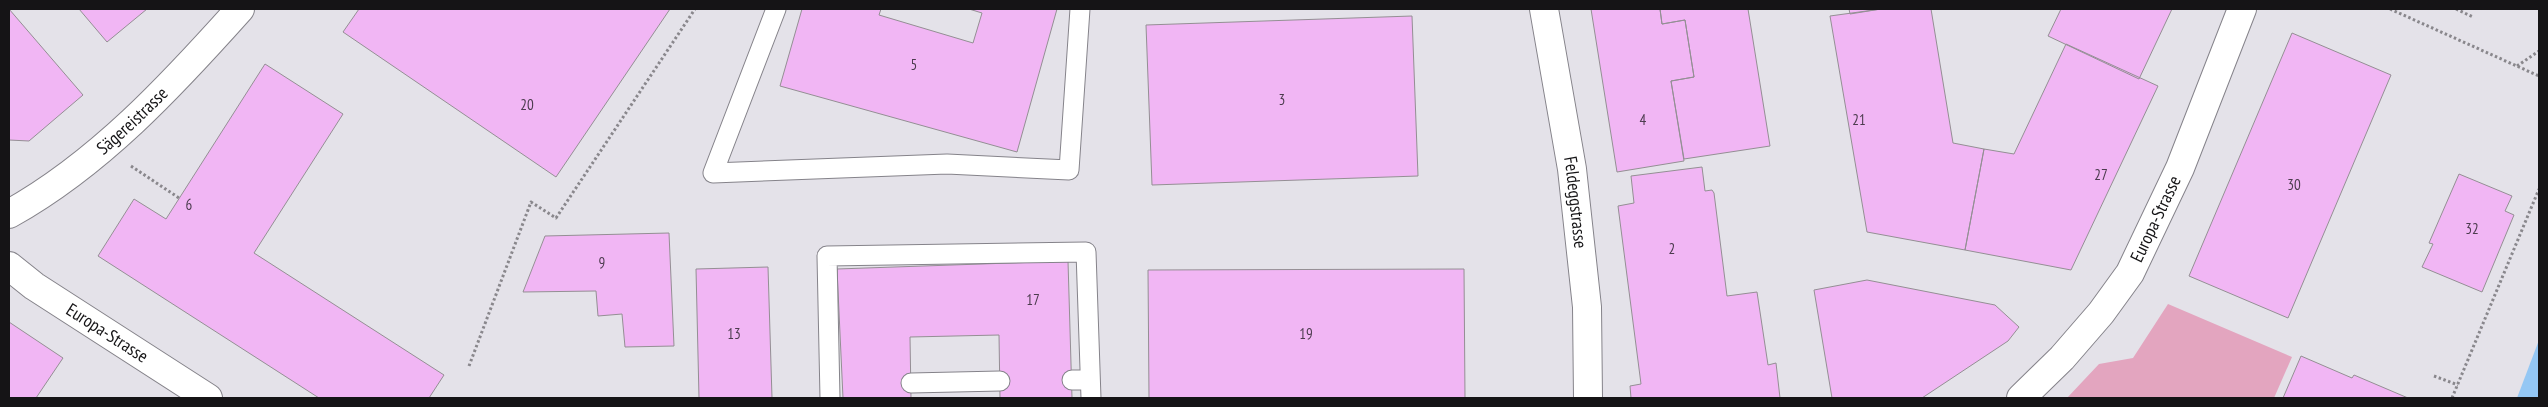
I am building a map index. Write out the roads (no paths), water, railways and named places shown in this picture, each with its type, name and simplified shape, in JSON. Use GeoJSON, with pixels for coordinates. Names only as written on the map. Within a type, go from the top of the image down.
{"type":"FeatureCollection","features":[{"type":"Feature","properties":{"kind":"street","name":"Sägereistrasse"},"geometry":{"type":"LineString","coordinates":[[9,214],[56,183],[124,129],[240,9]]}},
{"type":"Feature","properties":{"kind":"street","name":"Feldeggstrasse"},"geometry":{"type":"LineString","coordinates":[[1544,9],[1572,169],[1587,307],[1588,398]]}},
{"type":"Feature","properties":{"kind":"street","name":"Europa-Strasse"},"geometry":{"type":"LineString","coordinates":[[2021,398],[2062,358],[2101,313],[2130,273],[2180,168],[2242,9]]}},
{"type":"Feature","properties":{"kind":"street","name":"Europa-Strasse"},"geometry":{"type":"LineString","coordinates":[[9,266],[34,286],[208,398]]}},
{"type":"Feature","properties":{"kind":"lane"},"geometry":{"type":"LineString","coordinates":[[776,9],[713,173],[947,164],[1069,170],[1080,9]]}},
{"type":"Feature","properties":{"kind":"lane"},"geometry":{"type":"LineString","coordinates":[[834,389],[827,256],[1086,252],[1084,386]]}},
{"type":"Feature","properties":{"kind":"lane"},"geometry":{"type":"LineString","coordinates":[[911,383],[1000,380]]}},
{"type":"Feature","properties":{"kind":"water"},"geometry":{"type":"Polygon","coordinates":[[[2539,340],[2539,398],[2517,398],[2539,340]]]}}]}
